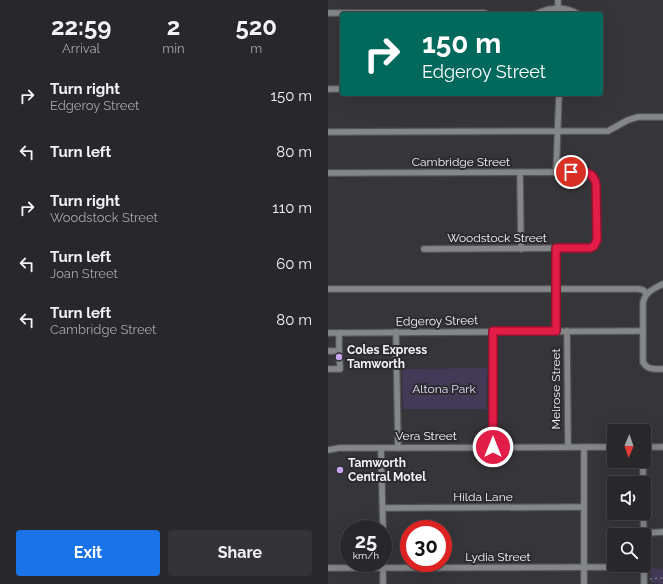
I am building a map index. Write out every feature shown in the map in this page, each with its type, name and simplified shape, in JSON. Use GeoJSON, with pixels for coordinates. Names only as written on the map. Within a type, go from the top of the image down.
{"type":"FeatureCollection","features":[{"type":"Feature","properties":{"kind":"street"},"geometry":{"type":"LineString","coordinates":[[558,0],[558,8]]}},
{"type":"Feature","properties":{"kind":"street"},"geometry":{"type":"LineString","coordinates":[[540,12],[558,8],[574,12]]}},
{"type":"Feature","properties":{"kind":"street"},"geometry":{"type":"LineString","coordinates":[[328,13],[340,13]]}},
{"type":"Feature","properties":{"kind":"street"},"geometry":{"type":"LineString","coordinates":[[328,89],[340,89]]}},
{"type":"Feature","properties":{"kind":"street"},"geometry":{"type":"LineString","coordinates":[[556,173],[559,96]]}},
{"type":"Feature","properties":{"kind":"street"},"geometry":{"type":"LineString","coordinates":[[328,132],[608,131],[628,120],[638,117],[663,116]]}},
{"type":"Feature","properties":{"kind":"street","name":"Cambridge Street"},"geometry":{"type":"LineString","coordinates":[[328,173],[586,172],[593,175],[596,180],[597,240],[594,246]]}},
{"type":"Feature","properties":{"kind":"street"},"geometry":{"type":"LineString","coordinates":[[520,173],[521,248]]}},
{"type":"Feature","properties":{"kind":"street","name":"Woodstock Street"},"geometry":{"type":"LineString","coordinates":[[424,249],[587,248],[594,246]]}},
{"type":"Feature","properties":{"kind":"street"},"geometry":{"type":"LineString","coordinates":[[556,248],[556,331]]}},
{"type":"Feature","properties":{"kind":"street"},"geometry":{"type":"LineString","coordinates":[[663,284],[647,294],[642,303],[644,364],[650,369],[663,369]]}},
{"type":"Feature","properties":{"kind":"street"},"geometry":{"type":"LineString","coordinates":[[328,289],[638,289],[643,290],[647,294]]}},
{"type":"Feature","properties":{"kind":"street","name":"Edgeroy Street"},"geometry":{"type":"LineString","coordinates":[[328,333],[643,330]]}},
{"type":"Feature","properties":{"kind":"street"},"geometry":{"type":"LineString","coordinates":[[493,331],[493,447]]}},
{"type":"Feature","properties":{"kind":"street","name":"Melrose Street"},"geometry":{"type":"LineString","coordinates":[[567,331],[568,447]]}},
{"type":"Feature","properties":{"kind":"street"},"geometry":{"type":"LineString","coordinates":[[396,332],[398,448]]}},
{"type":"Feature","properties":{"kind":"street"},"geometry":{"type":"LineString","coordinates":[[328,369],[340,369],[339,333]]}},
{"type":"Feature","properties":{"kind":"street"},"geometry":{"type":"LineString","coordinates":[[328,350],[340,351]]}},
{"type":"Feature","properties":{"kind":"street","name":"Vera Street"},"geometry":{"type":"LineString","coordinates":[[328,446],[335,448],[607,447]]}},
{"type":"Feature","properties":{"kind":"street"},"geometry":{"type":"LineString","coordinates":[[584,447],[584,584]]}},
{"type":"Feature","properties":{"kind":"street"},"geometry":{"type":"LineString","coordinates":[[651,447],[663,447]]}},
{"type":"Feature","properties":{"kind":"street","name":"Vera Street"},"geometry":{"type":"LineString","coordinates":[[328,450],[335,448]]}},
{"type":"Feature","properties":{"kind":"street"},"geometry":{"type":"LineString","coordinates":[[381,448],[383,520]]}},
{"type":"Feature","properties":{"kind":"street","name":"Hilda Lane"},"geometry":{"type":"LineString","coordinates":[[383,508],[584,507]]}},
{"type":"Feature","properties":{"kind":"street"},"geometry":{"type":"LineString","coordinates":[[651,533],[663,532]]}},
{"type":"Feature","properties":{"kind":"street","name":"Lydia Street"},"geometry":{"type":"LineString","coordinates":[[392,566],[607,567]]}},
{"type":"Feature","properties":{"kind":"street","name":"Lydia Street"},"geometry":{"type":"LineString","coordinates":[[328,568],[340,568]]}},
{"type":"Feature","properties":{"kind":"street"},"geometry":{"type":"LineString","coordinates":[[383,572],[383,584]]}},
{"type":"Feature","properties":{"kind":"path"},"geometry":{"type":"LineString","coordinates":[[644,582],[657,578],[663,578]]}},
{"type":"Feature","properties":{"kind":"green space","name":"Altona Park"},"geometry":{"type":"Polygon","coordinates":[[[487,368],[486,409],[403,409],[402,369],[487,368]]]}},
{"type":"Feature","properties":{"kind":"green space"},"geometry":{"type":"Polygon","coordinates":[[[651,568],[663,569],[663,584],[651,582],[651,568]]]}},
{"type":"Feature","properties":{"kind":"place","name":"Coles Express Tamworth"},"geometry":{"type":"Point","coordinates":[339,357]}},
{"type":"Feature","properties":{"kind":"place","name":"Tamworth Central Motel"},"geometry":{"type":"Point","coordinates":[340,470]}},
{"type":"Feature","properties":{"kind":"route"},"geometry":{"type":"LineString","coordinates":[[493,447],[493,331],[556,331],[556,248],[590,248],[594,246],[597,240],[596,180],[593,175],[586,172],[571,172]]}}]}
